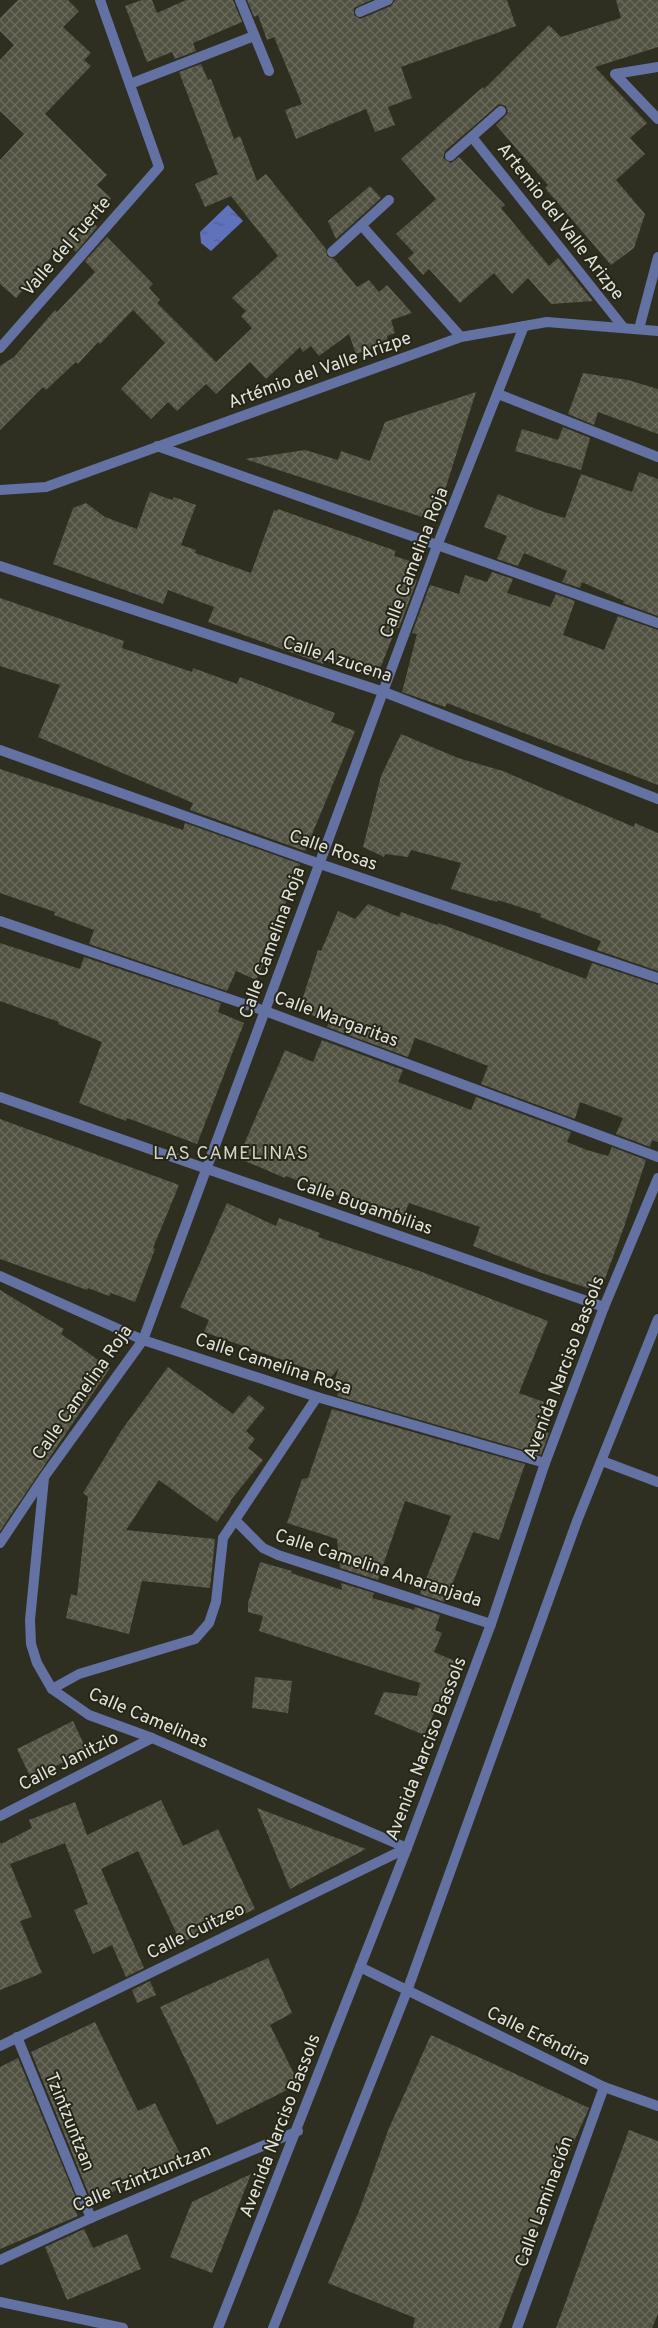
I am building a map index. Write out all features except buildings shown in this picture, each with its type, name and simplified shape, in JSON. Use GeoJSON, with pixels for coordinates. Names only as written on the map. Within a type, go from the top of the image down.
{"type":"FeatureCollection","features":[{"type":"Feature","properties":{"kind":"street"},"geometry":{"type":"LineString","coordinates":[[100,0],[130,84],[254,36]]}},
{"type":"Feature","properties":{"kind":"street"},"geometry":{"type":"LineString","coordinates":[[240,0],[269,71]]}},
{"type":"Feature","properties":{"kind":"street"},"geometry":{"type":"LineString","coordinates":[[360,12],[388,0]]}},
{"type":"Feature","properties":{"kind":"street"},"geometry":{"type":"LineString","coordinates":[[658,68],[615,74],[658,120]]}},
{"type":"Feature","properties":{"kind":"street","name":"Valle del Fuerte"},"geometry":{"type":"LineString","coordinates":[[0,348],[159,167],[130,84]]}},
{"type":"Feature","properties":{"kind":"street","name":"Artemio del Valle Arizpe"},"geometry":{"type":"LineString","coordinates":[[450,156],[501,111]]}},
{"type":"Feature","properties":{"kind":"street","name":"Artemio del Valle Arizpe"},"geometry":{"type":"LineString","coordinates":[[472,137],[622,327]]}},
{"type":"Feature","properties":{"kind":"street"},"geometry":{"type":"LineString","coordinates":[[332,252],[389,200]]}},
{"type":"Feature","properties":{"kind":"street"},"geometry":{"type":"LineString","coordinates":[[362,226],[461,337]]}},
{"type":"Feature","properties":{"kind":"street"},"geometry":{"type":"LineString","coordinates":[[639,329],[658,257]]}},
{"type":"Feature","properties":{"kind":"street","name":"Artémio del Valle Arizpe"},"geometry":{"type":"LineString","coordinates":[[0,490],[46,487],[461,337],[547,322],[658,331]]}},
{"type":"Feature","properties":{"kind":"street","name":"Calle Camelina Roja"},"geometry":{"type":"LineString","coordinates":[[0,1543],[44,1477],[143,1340],[437,546],[524,326]]}},
{"type":"Feature","properties":{"kind":"street"},"geometry":{"type":"LineString","coordinates":[[498,394],[658,458]]}},
{"type":"Feature","properties":{"kind":"street"},"geometry":{"type":"LineString","coordinates":[[157,446],[658,623]]}},
{"type":"Feature","properties":{"kind":"street","name":"Calle Azucena"},"geometry":{"type":"LineString","coordinates":[[0,566],[384,692],[658,799]]}},
{"type":"Feature","properties":{"kind":"street","name":"Calle Rosas"},"geometry":{"type":"LineString","coordinates":[[0,750],[320,864],[658,978]]}},
{"type":"Feature","properties":{"kind":"street","name":"Calle Margaritas"},"geometry":{"type":"LineString","coordinates":[[0,921],[265,1011],[658,1157]]}},
{"type":"Feature","properties":{"kind":"street","name":"Calle Bugambilias"},"geometry":{"type":"LineString","coordinates":[[0,1097],[604,1307]]}},
{"type":"Feature","properties":{"kind":"street","name":"Avenida Narciso Bassols"},"geometry":{"type":"LineString","coordinates":[[218,2328],[298,2131],[407,1848],[491,1624],[545,1463],[604,1307],[658,1178]]}},
{"type":"Feature","properties":{"kind":"street","name":"Calle Camelina Rosa"},"geometry":{"type":"LineString","coordinates":[[0,1276],[143,1340],[317,1397],[545,1463]]}},
{"type":"Feature","properties":{"kind":"street"},"geometry":{"type":"LineString","coordinates":[[273,2328],[406,1990],[577,1521],[658,1319]]}},
{"type":"Feature","properties":{"kind":"street"},"geometry":{"type":"LineString","coordinates":[[52,1689],[79,1674],[195,1638],[209,1623],[216,1602],[223,1538],[317,1397]]}},
{"type":"Feature","properties":{"kind":"street"},"geometry":{"type":"LineString","coordinates":[[602,1461],[658,1482]]}},
{"type":"Feature","properties":{"kind":"street","name":"Calle Camelinas"},"geometry":{"type":"LineString","coordinates":[[44,1477],[30,1620],[31,1644],[37,1663],[52,1689],[89,1715],[152,1738],[407,1848]]}},
{"type":"Feature","properties":{"kind":"street","name":"Calle Camelina Anaranjada"},"geometry":{"type":"LineString","coordinates":[[235,1520],[263,1548],[278,1555],[491,1624]]}},
{"type":"Feature","properties":{"kind":"street","name":"Calle Janitzio"},"geometry":{"type":"LineString","coordinates":[[0,1816],[152,1738]]}},
{"type":"Feature","properties":{"kind":"street","name":"Calle Cuitzeo"},"geometry":{"type":"LineString","coordinates":[[0,2046],[407,1848]]}},
{"type":"Feature","properties":{"kind":"street","name":"Calle Eréndira"},"geometry":{"type":"LineString","coordinates":[[360,1967],[604,2087],[658,2106]]}},
{"type":"Feature","properties":{"kind":"street","name":"Tzintzuntzan"},"geometry":{"type":"LineString","coordinates":[[17,2038],[91,2218]]}},
{"type":"Feature","properties":{"kind":"street","name":"Calle Laminación"},"geometry":{"type":"LineString","coordinates":[[517,2328],[604,2087]]}},
{"type":"Feature","properties":{"kind":"street","name":"Calle Tzintzuntzan"},"geometry":{"type":"LineString","coordinates":[[0,2260],[91,2218],[298,2131]]}},
{"type":"Feature","properties":{"kind":"street"},"geometry":{"type":"LineString","coordinates":[[0,2302],[122,2328]]}},
{"type":"Feature","properties":{"kind":"water"},"geometry":{"type":"Polygon","coordinates":[[[228,205],[243,221],[211,251],[201,243],[200,232],[228,205]]]}},
{"type":"Feature","properties":{"kind":"district","name":"LAS CAMELINAS"},"geometry":{"type":"Point","coordinates":[231,1154]}}]}
